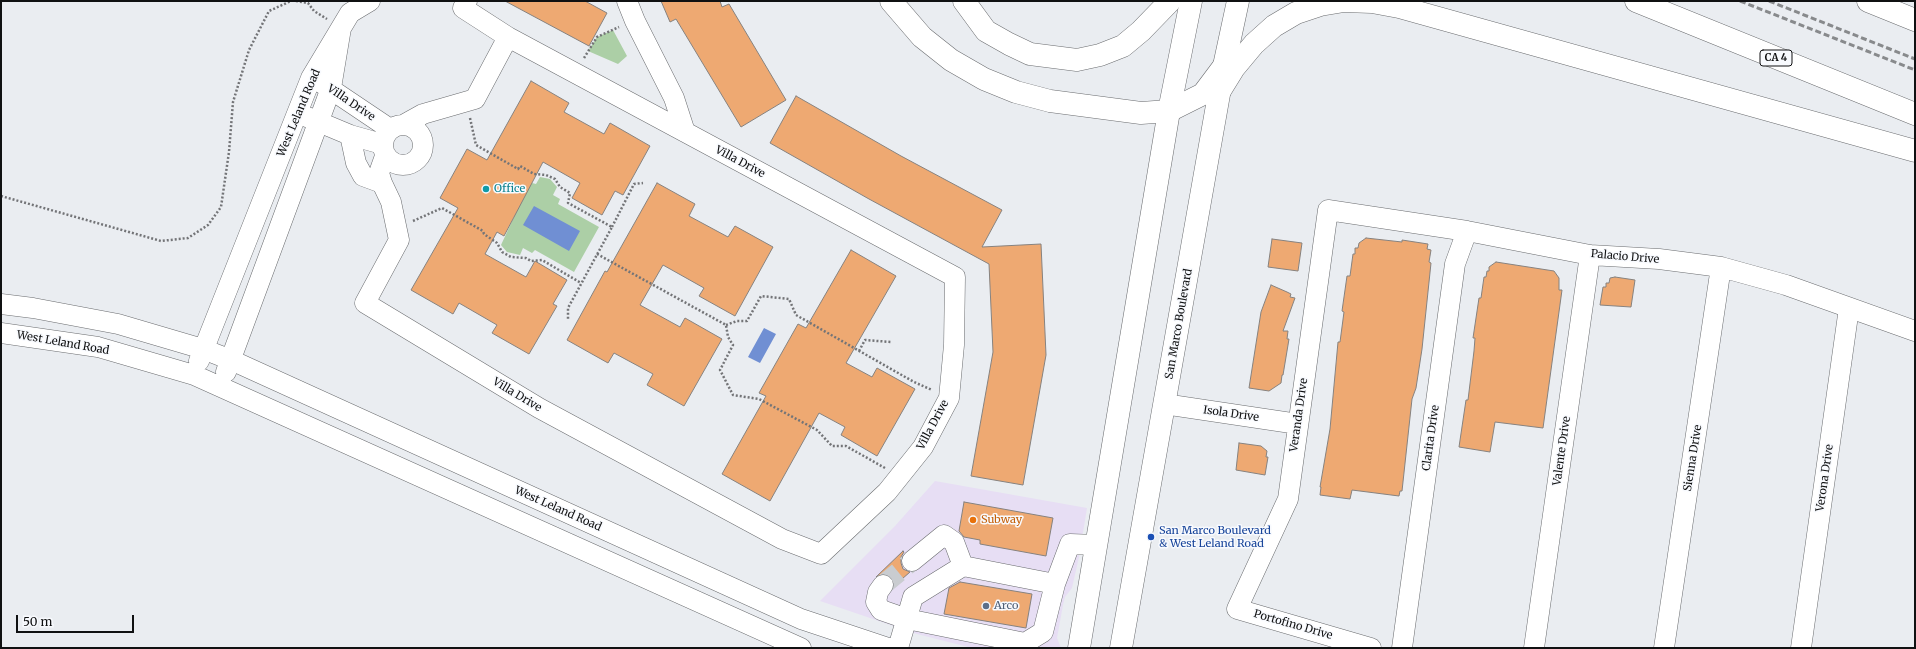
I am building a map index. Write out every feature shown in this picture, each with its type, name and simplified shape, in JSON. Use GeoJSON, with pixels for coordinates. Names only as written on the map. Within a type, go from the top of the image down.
{"type":"FeatureCollection","features":[{"type":"Feature","properties":{"kind":"main road"},"geometry":{"type":"LineString","coordinates":[[891,1],[922,37],[951,60],[984,79],[1016,92],[1050,101],[1141,113],[1169,111],[1203,94],[1224,66]]}},
{"type":"Feature","properties":{"kind":"main road"},"geometry":{"type":"LineString","coordinates":[[964,1],[986,31],[1009,44],[1030,54],[1077,60],[1100,55],[1123,46],[1141,31],[1170,1]]}},
{"type":"Feature","properties":{"kind":"main road"},"geometry":{"type":"LineString","coordinates":[[1079,648],[1169,111],[1191,1]]}},
{"type":"Feature","properties":{"kind":"main road","name":"San Marco Boulevard"},"geometry":{"type":"LineString","coordinates":[[1121,648],[1224,66],[1238,1]]}},
{"type":"Feature","properties":{"kind":"main road"},"geometry":{"type":"LineString","coordinates":[[1221,89],[1234,68],[1254,44],[1274,26],[1296,13],[1320,4],[1344,1],[1372,2],[1407,9],[1915,151]]}},
{"type":"Feature","properties":{"kind":"main road","name":"CA 4"},"geometry":{"type":"LineString","coordinates":[[1636,1],[1915,114]]}},
{"type":"Feature","properties":{"kind":"main road"},"geometry":{"type":"LineString","coordinates":[[1868,1],[1915,20]]}},
{"type":"Feature","properties":{"kind":"main road"},"geometry":{"type":"LineString","coordinates":[[1126,619],[1129,648]]}},
{"type":"Feature","properties":{"kind":"street"},"geometry":{"type":"LineString","coordinates":[[341,28],[350,13],[370,1]]}},
{"type":"Feature","properties":{"kind":"street","name":"Villa Drive"},"geometry":{"type":"LineString","coordinates":[[392,143],[380,173],[382,183],[390,202],[399,240],[365,303],[540,408],[782,539],[821,554],[887,492],[923,448],[949,398],[954,345],[955,277],[576,72],[508,37],[463,8],[467,1]]}},
{"type":"Feature","properties":{"kind":"street"},"geometry":{"type":"LineString","coordinates":[[627,1],[635,21],[674,98],[685,132]]}},
{"type":"Feature","properties":{"kind":"street","name":"West Leland Road"},"geometry":{"type":"LineString","coordinates":[[194,375],[311,78],[341,28]]}},
{"type":"Feature","properties":{"kind":"street","name":"West Leland Road"},"geometry":{"type":"LineString","coordinates":[[221,386],[331,88],[341,28]]}},
{"type":"Feature","properties":{"kind":"street"},"geometry":{"type":"LineString","coordinates":[[392,143],[423,114],[475,99],[508,37]]}},
{"type":"Feature","properties":{"kind":"street","name":"Villa Drive"},"geometry":{"type":"LineString","coordinates":[[311,78],[331,88],[392,143],[390,202]]}},
{"type":"Feature","properties":{"kind":"street","name":"Villa Drive"},"geometry":{"type":"LineString","coordinates":[[298,112],[318,123],[350,135],[392,143]]}},
{"type":"Feature","properties":{"kind":"street"},"geometry":{"type":"LineString","coordinates":[[350,135],[356,164],[363,176],[382,183]]}},
{"type":"Feature","properties":{"kind":"street","name":"Palacio Drive"},"geometry":{"type":"LineString","coordinates":[[1328,210],[1467,231],[1590,255],[1659,259],[1721,267],[1786,285],[1915,332]]}},
{"type":"Feature","properties":{"kind":"street","name":"Veranda Drive"},"geometry":{"type":"LineString","coordinates":[[1237,609],[1288,499],[1328,210]]}},
{"type":"Feature","properties":{"kind":"street","name":"Clarita Drive"},"geometry":{"type":"LineString","coordinates":[[1402,648],[1455,264],[1467,231]]}},
{"type":"Feature","properties":{"kind":"street","name":"Valente Drive"},"geometry":{"type":"LineString","coordinates":[[1534,648],[1590,255]]}},
{"type":"Feature","properties":{"kind":"street","name":"Sienna Drive"},"geometry":{"type":"LineString","coordinates":[[1664,648],[1721,267]]}},
{"type":"Feature","properties":{"kind":"street","name":"West Leland Road"},"geometry":{"type":"LineString","coordinates":[[1,304],[33,308],[118,324],[203,349],[231,360],[801,619],[888,648]]}},
{"type":"Feature","properties":{"kind":"street","name":"Verona Drive"},"geometry":{"type":"LineString","coordinates":[[1801,648],[1849,308]]}},
{"type":"Feature","properties":{"kind":"street","name":"West Leland Road"},"geometry":{"type":"LineString","coordinates":[[1,332],[98,347],[194,375],[802,648]]}},
{"type":"Feature","properties":{"kind":"street","name":"Isola Drive"},"geometry":{"type":"LineString","coordinates":[[1164,404],[1298,424]]}},
{"type":"Feature","properties":{"kind":"street"},"geometry":{"type":"LineString","coordinates":[[912,561],[944,535],[954,542],[963,566]]}},
{"type":"Feature","properties":{"kind":"street"},"geometry":{"type":"LineString","coordinates":[[882,585],[878,592],[876,602],[881,610],[907,619],[1025,643],[1043,632],[1055,584],[1070,544],[1096,545]]}},
{"type":"Feature","properties":{"kind":"street"},"geometry":{"type":"LineString","coordinates":[[898,648],[913,597],[963,566],[1055,584]]}},
{"type":"Feature","properties":{"kind":"street","name":"Portofino Drive"},"geometry":{"type":"LineString","coordinates":[[1237,609],[1371,648]]}},
{"type":"Feature","properties":{"kind":"path"},"geometry":{"type":"LineString","coordinates":[[1,196],[161,241],[188,238],[208,225],[221,206],[229,152],[233,102],[249,50],[269,11],[291,1]]}},
{"type":"Feature","properties":{"kind":"path"},"geometry":{"type":"LineString","coordinates":[[296,1],[308,3],[314,11],[341,28]]}},
{"type":"Feature","properties":{"kind":"path"},"geometry":{"type":"LineString","coordinates":[[576,72],[597,37],[635,21]]}},
{"type":"Feature","properties":{"kind":"path"},"geometry":{"type":"LineString","coordinates":[[467,102],[476,145],[518,169],[520,166],[534,174],[546,175],[555,179],[560,187],[570,192],[568,203],[612,227]]}},
{"type":"Feature","properties":{"kind":"path"},"geometry":{"type":"LineString","coordinates":[[568,318],[568,308],[634,184],[643,183]]}},
{"type":"Feature","properties":{"kind":"path"},"geometry":{"type":"LineString","coordinates":[[396,229],[442,208],[483,231],[484,234],[497,243],[502,252],[511,257],[526,258],[531,261],[542,260],[581,283]]}},
{"type":"Feature","properties":{"kind":"path"},"geometry":{"type":"LineString","coordinates":[[597,254],[726,325]]}},
{"type":"Feature","properties":{"kind":"path"},"geometry":{"type":"LineString","coordinates":[[726,325],[736,321],[747,321],[761,296],[789,299],[796,315],[914,382],[949,398]]}},
{"type":"Feature","properties":{"kind":"path"},"geometry":{"type":"LineString","coordinates":[[726,325],[728,337],[733,345],[720,370],[733,395],[759,399],[817,430],[832,446],[846,446],[900,476]]}},
{"type":"Feature","properties":{"kind":"path"},"geometry":{"type":"LineString","coordinates":[[859,351],[865,340],[891,342]]}},
{"type":"Feature","properties":{"kind":"shaded area"},"geometry":{"type":"Polygon","coordinates":[[[935,481],[1087,508],[1072,588],[1065,597],[1063,605],[1057,638],[1061,648],[972,648],[917,634],[820,601],[895,526],[935,481]]]}},
{"type":"Feature","properties":{"kind":"green space"},"geometry":{"type":"Polygon","coordinates":[[[613,30],[627,56],[618,64],[588,51],[597,37],[613,30]]]}},
{"type":"Feature","properties":{"kind":"green space"},"geometry":{"type":"Polygon","coordinates":[[[540,177],[550,179],[557,187],[553,195],[560,199],[558,204],[599,227],[574,272],[535,250],[532,253],[523,248],[520,255],[507,252],[501,245],[514,217],[504,211],[532,183],[536,184],[540,177]]]}},
{"type":"Feature","properties":{"kind":"water"},"geometry":{"type":"Polygon","coordinates":[[[534,206],[580,231],[569,251],[523,225],[534,206]]]}},
{"type":"Feature","properties":{"kind":"water"},"geometry":{"type":"Polygon","coordinates":[[[764,328],[776,334],[760,363],[748,357],[764,328]]]}},
{"type":"Feature","properties":{"kind":"building"},"geometry":{"type":"Polygon","coordinates":[[[505,1],[585,1],[607,13],[589,46],[505,1]]]}},
{"type":"Feature","properties":{"kind":"building"},"geometry":{"type":"Polygon","coordinates":[[[661,1],[720,1],[722,7],[729,4],[786,100],[741,127],[676,19],[670,22],[661,1]]]}},
{"type":"Feature","properties":{"kind":"building"},"geometry":{"type":"Polygon","coordinates":[[[531,81],[569,103],[564,112],[604,134],[610,123],[650,146],[623,195],[615,191],[602,215],[572,198],[580,183],[543,162],[504,236],[497,232],[485,254],[526,277],[535,261],[567,280],[553,304],[557,306],[529,354],[492,333],[497,325],[459,303],[453,314],[411,290],[458,208],[440,198],[467,149],[487,160],[531,81]]]}},
{"type":"Feature","properties":{"kind":"building"},"geometry":{"type":"Polygon","coordinates":[[[796,96],[901,156],[1002,210],[982,247],[1041,244],[1046,355],[1023,485],[971,476],[993,352],[989,264],[770,143],[796,96]]]}},
{"type":"Feature","properties":{"kind":"building"},"geometry":{"type":"Polygon","coordinates":[[[657,183],[695,204],[689,216],[728,237],[735,226],[773,247],[735,316],[699,296],[704,288],[663,265],[640,305],[680,327],[685,318],[722,339],[684,406],[647,385],[653,374],[614,353],[608,363],[567,340],[605,271],[607,272],[657,183]]]}},
{"type":"Feature","properties":{"kind":"building"},"geometry":{"type":"Polygon","coordinates":[[[1366,238],[1402,242],[1402,240],[1428,244],[1427,249],[1431,250],[1429,262],[1431,263],[1422,349],[1416,388],[1412,399],[1402,491],[1400,491],[1399,496],[1352,490],[1350,499],[1320,495],[1320,487],[1330,429],[1338,342],[1340,342],[1344,312],[1342,311],[1347,276],[1350,276],[1355,248],[1358,248],[1359,243],[1366,238]]]}},
{"type":"Feature","properties":{"kind":"building"},"geometry":{"type":"Polygon","coordinates":[[[1272,239],[1302,243],[1298,271],[1268,267],[1272,239]]]}},
{"type":"Feature","properties":{"kind":"building"},"geometry":{"type":"Polygon","coordinates":[[[851,250],[896,276],[846,363],[872,377],[877,368],[915,389],[877,456],[841,435],[845,427],[819,413],[770,501],[722,474],[766,396],[759,393],[798,324],[806,328],[851,250]]]}},
{"type":"Feature","properties":{"kind":"building"},"geometry":{"type":"Polygon","coordinates":[[[1496,262],[1554,271],[1559,278],[1559,290],[1562,290],[1543,428],[1495,422],[1490,452],[1459,447],[1466,400],[1468,400],[1474,351],[1475,338],[1473,338],[1479,298],[1481,298],[1484,277],[1486,277],[1487,271],[1489,271],[1489,267],[1496,262]]]}},
{"type":"Feature","properties":{"kind":"building"},"geometry":{"type":"Polygon","coordinates":[[[1615,277],[1635,280],[1631,307],[1600,305],[1603,287],[1606,287],[1606,283],[1609,283],[1610,278],[1615,277]]]}},
{"type":"Feature","properties":{"kind":"building"},"geometry":{"type":"Polygon","coordinates":[[[1271,285],[1291,294],[1290,297],[1295,298],[1283,331],[1288,331],[1287,339],[1289,339],[1281,383],[1269,391],[1249,388],[1261,312],[1271,285]]]}},
{"type":"Feature","properties":{"kind":"building"},"geometry":{"type":"Polygon","coordinates":[[[1239,443],[1261,446],[1267,451],[1266,457],[1268,457],[1265,475],[1236,470],[1239,443]]]}},
{"type":"Feature","properties":{"kind":"building"},"geometry":{"type":"Polygon","coordinates":[[[964,502],[1053,518],[1046,556],[980,544],[980,540],[964,537],[959,531],[964,502]]]}},
{"type":"Feature","properties":{"kind":"building"},"geometry":{"type":"Polygon","coordinates":[[[903,551],[901,563],[903,569],[910,572],[894,586],[893,580],[889,575],[884,574],[876,577],[903,551]]]}},
{"type":"Feature","properties":{"kind":"building"},"geometry":{"type":"Polygon","coordinates":[[[960,582],[1032,594],[1026,628],[944,614],[949,588],[960,582]]]}},
{"type":"Feature","properties":{"kind":"tunnel"},"geometry":{"type":"LineString","coordinates":[[883,585],[912,561]]}},
{"type":"Feature","properties":{"kind":"railway"},"geometry":{"type":"LineString","coordinates":[[1740,1],[1915,70]]}},
{"type":"Feature","properties":{"kind":"railway"},"geometry":{"type":"LineString","coordinates":[[1769,1],[1915,59]]}},
{"type":"Feature","properties":{"kind":"place","name":"Office"},"geometry":{"type":"Point","coordinates":[486,189]}},
{"type":"Feature","properties":{"kind":"place","name":"Subway"},"geometry":{"type":"Point","coordinates":[973,520]}},
{"type":"Feature","properties":{"kind":"place","name":"San Marco Boulevard & West Leland Road"},"geometry":{"type":"Point","coordinates":[1151,537]}},
{"type":"Feature","properties":{"kind":"place","name":"Arco"},"geometry":{"type":"Point","coordinates":[986,606]}}]}
